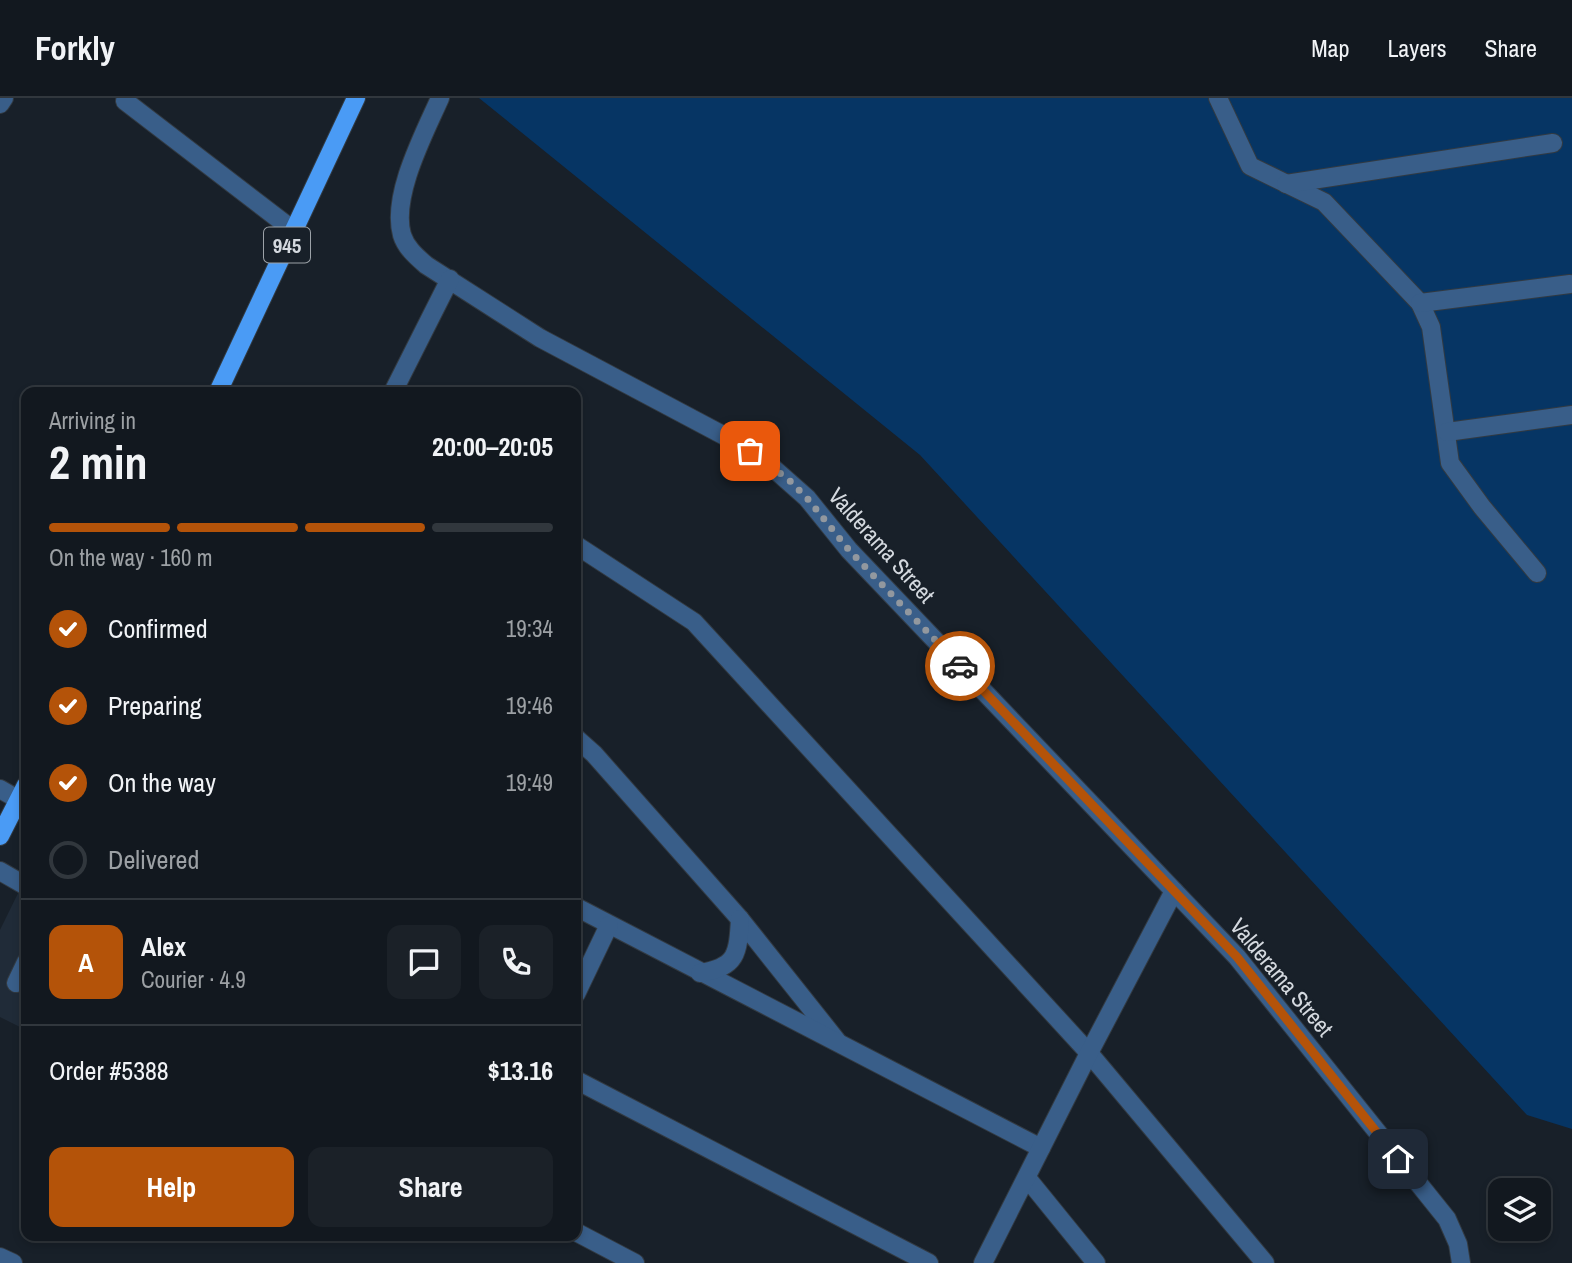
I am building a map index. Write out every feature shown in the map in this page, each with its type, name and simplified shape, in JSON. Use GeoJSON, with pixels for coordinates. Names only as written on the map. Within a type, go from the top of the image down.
{"type":"FeatureCollection","features":[{"type":"Feature","properties":{"kind":"main road","name":"945"},"geometry":{"type":"LineString","coordinates":[[220,387],[356,98]]}},
{"type":"Feature","properties":{"kind":"main road"},"geometry":{"type":"LineString","coordinates":[[0,836],[21,794]]}},
{"type":"Feature","properties":{"kind":"street"},"geometry":{"type":"LineString","coordinates":[[0,104],[4,98]]}},
{"type":"Feature","properties":{"kind":"street","name":"Valderama Street"},"geometry":{"type":"LineString","coordinates":[[440,98],[407,180],[400,218],[402,236],[411,251],[426,265],[540,338],[736,442],[788,479],[849,550],[1237,957],[1447,1219],[1458,1244],[1461,1263]]}},
{"type":"Feature","properties":{"kind":"street"},"geometry":{"type":"LineString","coordinates":[[1218,98],[1250,166],[1324,202],[1420,303],[1431,327],[1450,463],[1482,507],[1537,572]]}},
{"type":"Feature","properties":{"kind":"street"},"geometry":{"type":"LineString","coordinates":[[125,101],[293,230]]}},
{"type":"Feature","properties":{"kind":"street"},"geometry":{"type":"LineString","coordinates":[[1286,184],[1553,143]]}},
{"type":"Feature","properties":{"kind":"street"},"geometry":{"type":"LineString","coordinates":[[396,387],[450,279]]}},
{"type":"Feature","properties":{"kind":"street"},"geometry":{"type":"LineString","coordinates":[[1420,303],[1570,284]]}},
{"type":"Feature","properties":{"kind":"street"},"geometry":{"type":"LineString","coordinates":[[1447,432],[1572,415]]}},
{"type":"Feature","properties":{"kind":"street"},"geometry":{"type":"LineString","coordinates":[[581,548],[694,622],[1088,1053],[1265,1263]]}},
{"type":"Feature","properties":{"kind":"street"},"geometry":{"type":"LineString","coordinates":[[581,742],[740,919],[842,1047]]}},
{"type":"Feature","properties":{"kind":"street"},"geometry":{"type":"LineString","coordinates":[[0,789],[21,792]]}},
{"type":"Feature","properties":{"kind":"street"},"geometry":{"type":"LineString","coordinates":[[0,870],[21,883]]}},
{"type":"Feature","properties":{"kind":"street"},"geometry":{"type":"LineString","coordinates":[[984,1263],[1088,1053],[1174,891]]}},
{"type":"Feature","properties":{"kind":"street"},"geometry":{"type":"LineString","coordinates":[[581,910],[1041,1149]]}},
{"type":"Feature","properties":{"kind":"street"},"geometry":{"type":"LineString","coordinates":[[700,973],[720,970],[731,960],[738,946],[740,919]]}},
{"type":"Feature","properties":{"kind":"street"},"geometry":{"type":"LineString","coordinates":[[581,984],[609,925]]}},
{"type":"Feature","properties":{"kind":"street"},"geometry":{"type":"LineString","coordinates":[[16,983],[21,972]]}},
{"type":"Feature","properties":{"kind":"street"},"geometry":{"type":"LineString","coordinates":[[581,1083],[929,1263]]}},
{"type":"Feature","properties":{"kind":"street"},"geometry":{"type":"LineString","coordinates":[[1027,1178],[1096,1263]]}},
{"type":"Feature","properties":{"kind":"street"},"geometry":{"type":"LineString","coordinates":[[581,1234],[635,1263]]}},
{"type":"Feature","properties":{"kind":"street"},"geometry":{"type":"LineString","coordinates":[[0,1257],[13,1263]]}},
{"type":"Feature","properties":{"kind":"shaded area"},"geometry":{"type":"Polygon","coordinates":[[[479,98],[1572,98],[1572,1129],[1527,1115],[920,455],[479,98]]]}},
{"type":"Feature","properties":{"kind":"shaded area"},"geometry":{"type":"Polygon","coordinates":[[[21,887],[21,1028],[0,1017],[0,930],[21,887]]]}},
{"type":"Feature","properties":{"kind":"way so far"},"geometry":{"type":"LineString","coordinates":[[750,451],[788,479],[807,498],[849,550],[960,666]]}},
{"type":"Feature","properties":{"kind":"route"},"geometry":{"type":"LineString","coordinates":[[960,666],[1237,957],[1398,1159]]}}]}
